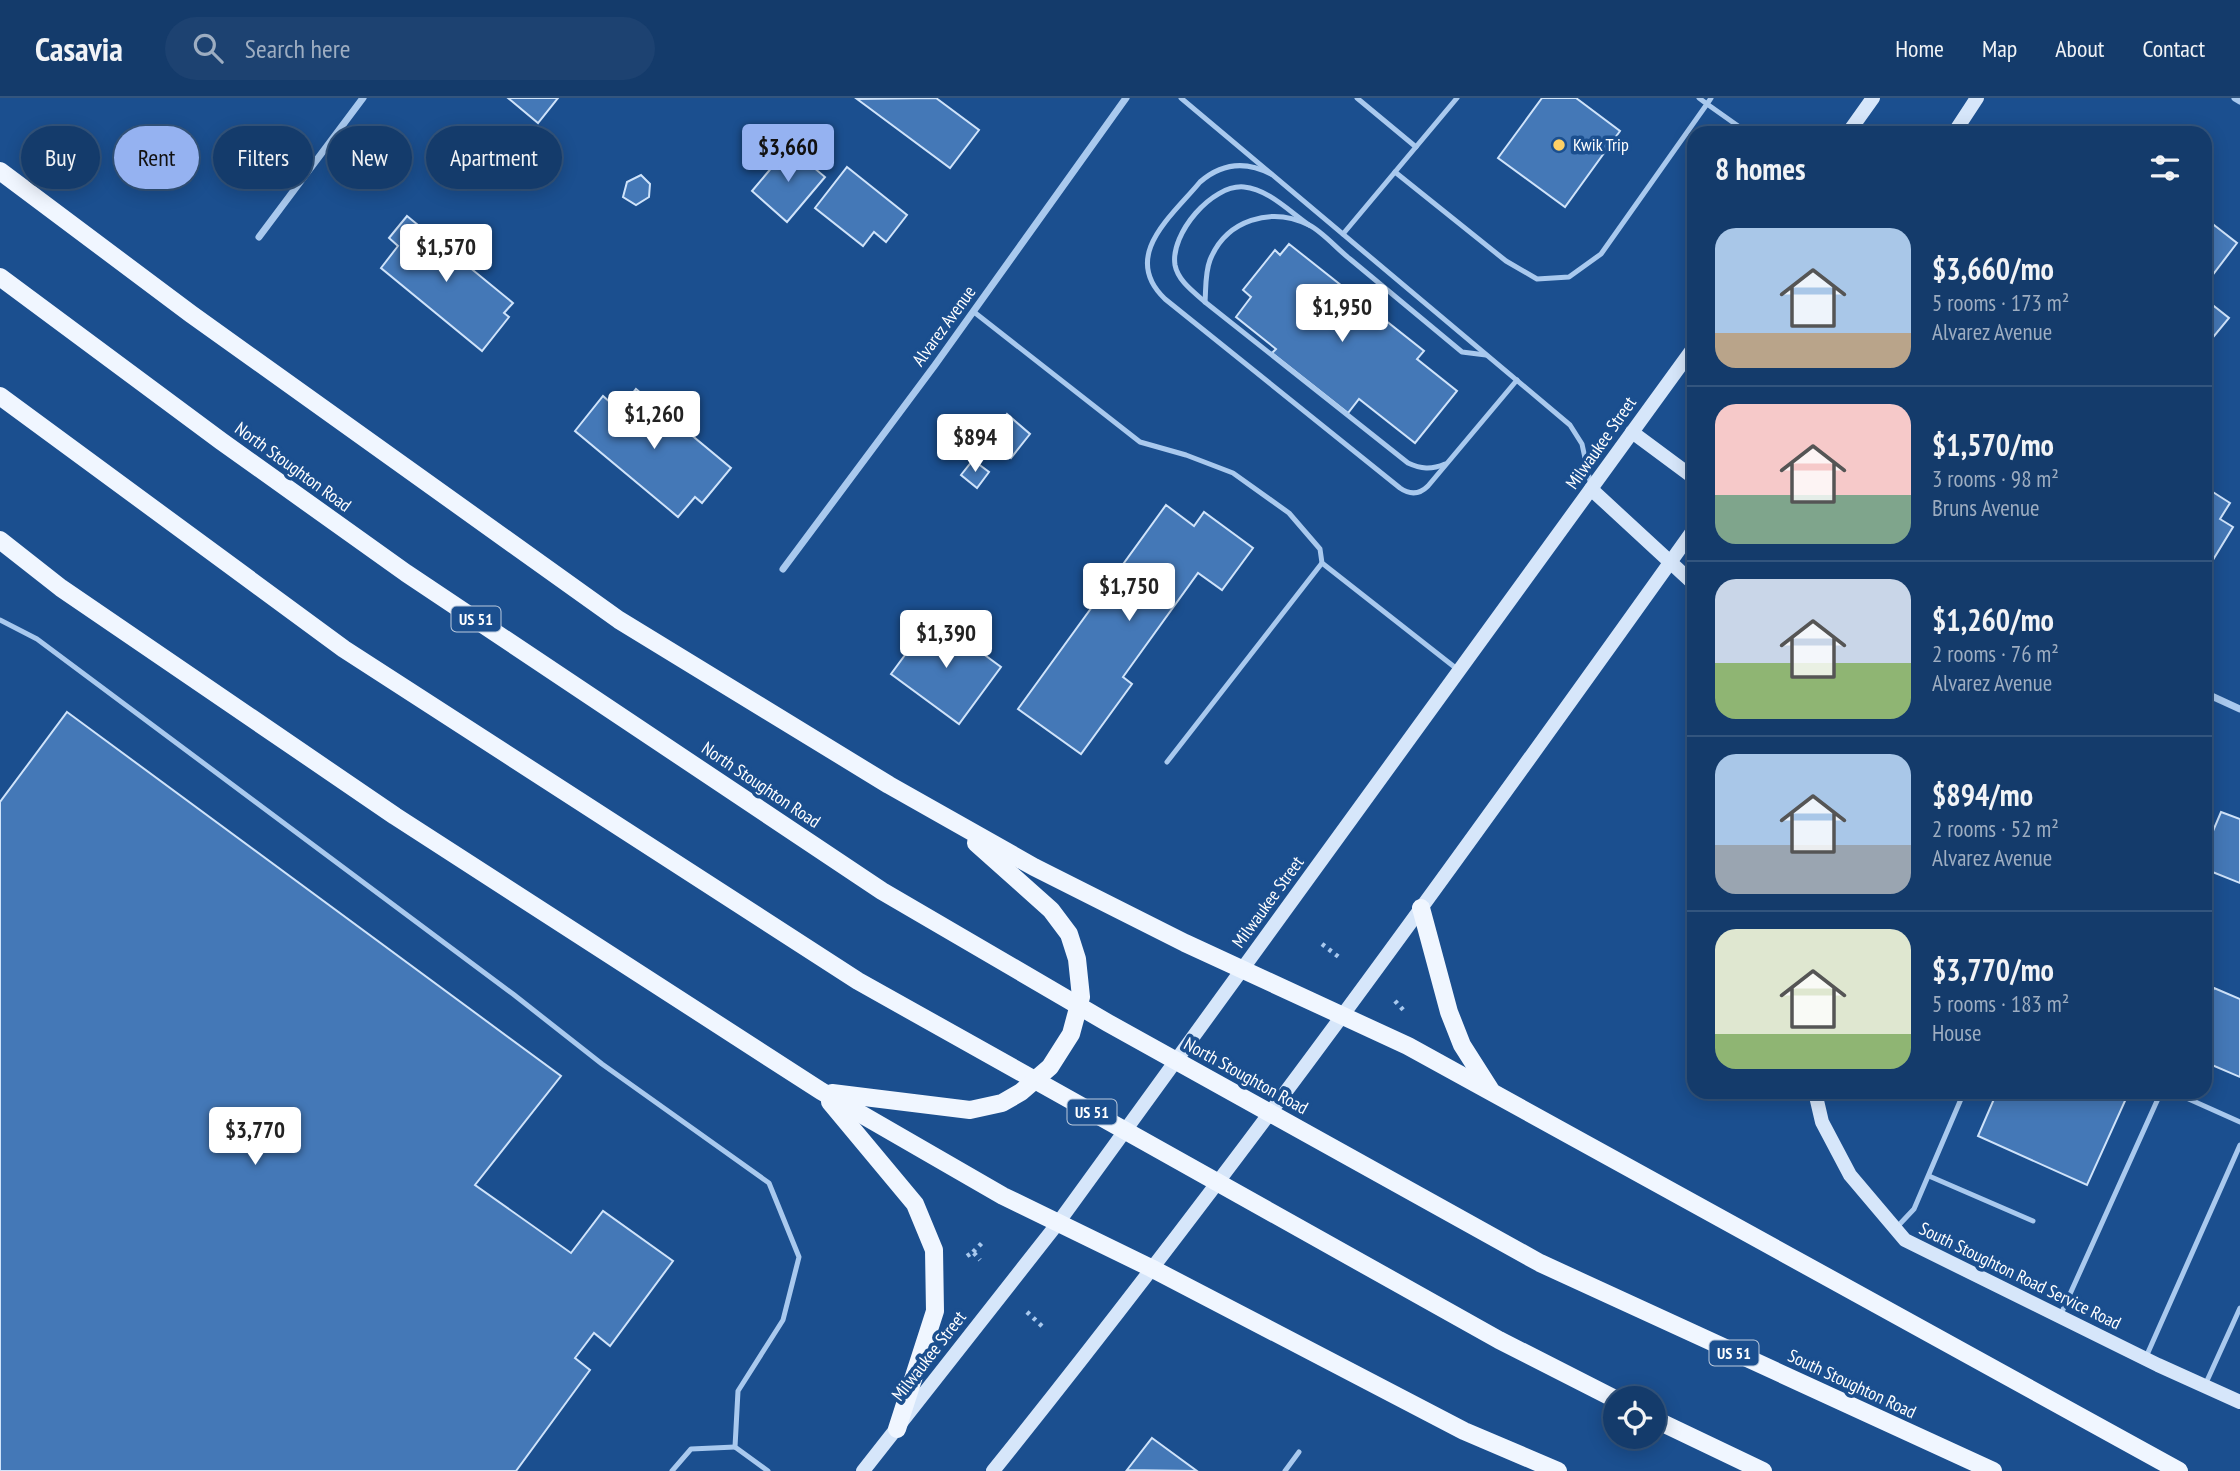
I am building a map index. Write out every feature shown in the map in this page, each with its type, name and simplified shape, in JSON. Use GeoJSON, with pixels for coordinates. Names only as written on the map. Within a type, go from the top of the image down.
{"type":"FeatureCollection","features":[{"type":"Feature","properties":{"kind":"main road"},"geometry":{"type":"LineString","coordinates":[[0,170],[191,314],[619,620],[947,818],[1034,867],[1241,971],[1408,1046],[2179,1471]]}},
{"type":"Feature","properties":{"kind":"main road","name":"North Stoughton Road"},"geometry":{"type":"LineString","coordinates":[[0,277],[220,441],[406,573],[882,891],[1108,1023],[1541,1264]]}},
{"type":"Feature","properties":{"kind":"main road","name":"US 51"},"geometry":{"type":"LineString","coordinates":[[0,396],[344,649],[858,981],[1499,1340],[1603,1393]]}},
{"type":"Feature","properties":{"kind":"main road"},"geometry":{"type":"LineString","coordinates":[[0,540],[61,587],[395,816],[821,1091],[1003,1196],[1151,1268],[1464,1431],[1558,1471]]}},
{"type":"Feature","properties":{"kind":"main road"},"geometry":{"type":"LineString","coordinates":[[821,1091],[970,1110],[1003,1103],[1021,1092],[1050,1067],[1071,1034],[1081,997],[1077,959],[1069,934],[1051,910],[947,818]]}},
{"type":"Feature","properties":{"kind":"main road"},"geometry":{"type":"LineString","coordinates":[[1420,908],[1449,1012],[1462,1045],[1492,1092]]}},
{"type":"Feature","properties":{"kind":"main road"},"geometry":{"type":"LineString","coordinates":[[821,1091],[915,1204],[934,1250],[935,1311],[897,1429]]}},
{"type":"Feature","properties":{"kind":"main road","name":"South Stoughton Road"},"geometry":{"type":"LineString","coordinates":[[1541,1264],[1993,1471]]}},
{"type":"Feature","properties":{"kind":"main road"},"geometry":{"type":"LineString","coordinates":[[1666,1425],[1763,1471]]}},
{"type":"Feature","properties":{"kind":"street"},"geometry":{"type":"LineString","coordinates":[[258,237],[363,98]]}},
{"type":"Feature","properties":{"kind":"street","name":"Alvarez Avenue"},"geometry":{"type":"LineString","coordinates":[[783,569],[974,312],[1126,98]]}},
{"type":"Feature","properties":{"kind":"street"},"geometry":{"type":"LineString","coordinates":[[1853,126],[1873,98]]}},
{"type":"Feature","properties":{"kind":"street"},"geometry":{"type":"LineString","coordinates":[[1959,126],[1977,98]]}},
{"type":"Feature","properties":{"kind":"street"},"geometry":{"type":"LineString","coordinates":[[2235,98],[2240,101]]}},
{"type":"Feature","properties":{"kind":"street","name":"Milwaukee Street"},"geometry":{"type":"LineString","coordinates":[[863,1471],[1058,1223],[1687,357]]}},
{"type":"Feature","properties":{"kind":"street"},"geometry":{"type":"LineString","coordinates":[[1632,432],[1687,473]]}},
{"type":"Feature","properties":{"kind":"street"},"geometry":{"type":"LineString","coordinates":[[1591,489],[1687,577]]}},
{"type":"Feature","properties":{"kind":"street"},"geometry":{"type":"LineString","coordinates":[[993,1471],[1087,1355],[1342,1016],[1687,539]]}},
{"type":"Feature","properties":{"kind":"street"},"geometry":{"type":"LineString","coordinates":[[2212,696],[2240,709]]}},
{"type":"Feature","properties":{"kind":"street","name":"South Stoughton Road Service Road"},"geometry":{"type":"LineString","coordinates":[[1817,1099],[1822,1122],[1850,1175],[1905,1240],[2145,1359],[2240,1402]]}},
{"type":"Feature","properties":{"kind":"lane"},"geometry":{"type":"LineString","coordinates":[[1181,98],[1570,425],[1582,444],[1591,489]]}},
{"type":"Feature","properties":{"kind":"lane"},"geometry":{"type":"LineString","coordinates":[[1357,98],[1416,147]]}},
{"type":"Feature","properties":{"kind":"lane"},"geometry":{"type":"LineString","coordinates":[[1343,234],[1457,98]]}},
{"type":"Feature","properties":{"kind":"lane"},"geometry":{"type":"LineString","coordinates":[[1699,98],[1709,101],[1739,126]]}},
{"type":"Feature","properties":{"kind":"lane"},"geometry":{"type":"LineString","coordinates":[[1691,126],[1709,101]]}},
{"type":"Feature","properties":{"kind":"lane"},"geometry":{"type":"LineString","coordinates":[[1395,172],[1506,261],[1537,279],[1569,277],[1601,254],[1687,132]]}},
{"type":"Feature","properties":{"kind":"lane"},"geometry":{"type":"LineString","coordinates":[[1271,174],[1245,165],[1231,166],[1209,174],[1200,182],[1154,237],[1149,247],[1147,271],[1151,282],[1165,299],[1406,492],[1413,494],[1422,492],[1517,380]]}},
{"type":"Feature","properties":{"kind":"lane"},"geometry":{"type":"LineString","coordinates":[[1448,463],[1435,468],[1420,469],[1408,463],[1205,302],[1182,280],[1175,267],[1180,234],[1209,198],[1219,191],[1231,187],[1252,188],[1309,225],[1462,352],[1487,355]]}},
{"type":"Feature","properties":{"kind":"lane"},"geometry":{"type":"LineString","coordinates":[[1205,302],[1209,262],[1217,246],[1229,232],[1251,220],[1274,216],[1309,225]]}},
{"type":"Feature","properties":{"kind":"lane"},"geometry":{"type":"LineString","coordinates":[[974,312],[1140,442],[1233,473],[1289,513],[1320,549],[1322,563],[1460,671]]}},
{"type":"Feature","properties":{"kind":"lane"},"geometry":{"type":"LineString","coordinates":[[1167,762],[1322,563]]}},
{"type":"Feature","properties":{"kind":"lane"},"geometry":{"type":"LineString","coordinates":[[0,620],[37,639],[513,994],[602,1064],[769,1183],[799,1257],[783,1320],[738,1391],[735,1447]]}},
{"type":"Feature","properties":{"kind":"lane"},"geometry":{"type":"LineString","coordinates":[[1895,1229],[1914,1209],[1961,1099]]}},
{"type":"Feature","properties":{"kind":"lane"},"geometry":{"type":"LineString","coordinates":[[2060,1317],[2158,1099]]}},
{"type":"Feature","properties":{"kind":"lane"},"geometry":{"type":"LineString","coordinates":[[2189,1099],[2240,1122]]}},
{"type":"Feature","properties":{"kind":"lane"},"geometry":{"type":"LineString","coordinates":[[2145,1359],[2240,1145]]}},
{"type":"Feature","properties":{"kind":"lane"},"geometry":{"type":"LineString","coordinates":[[1928,1175],[2033,1221]]}},
{"type":"Feature","properties":{"kind":"lane"},"geometry":{"type":"LineString","coordinates":[[2204,1386],[2240,1308]]}},
{"type":"Feature","properties":{"kind":"lane"},"geometry":{"type":"LineString","coordinates":[[672,1471],[691,1449],[735,1447],[768,1471]]}},
{"type":"Feature","properties":{"kind":"lane"},"geometry":{"type":"LineString","coordinates":[[1284,1471],[1299,1452]]}},
{"type":"Feature","properties":{"kind":"path"},"geometry":{"type":"LineString","coordinates":[[1322,944],[1340,958]]}},
{"type":"Feature","properties":{"kind":"path"},"geometry":{"type":"LineString","coordinates":[[1395,1001],[1406,1014]]}},
{"type":"Feature","properties":{"kind":"path"},"geometry":{"type":"LineString","coordinates":[[967,1256],[984,1241]]}},
{"type":"Feature","properties":{"kind":"path"},"geometry":{"type":"LineString","coordinates":[[973,1252],[980,1261]]}},
{"type":"Feature","properties":{"kind":"path"},"geometry":{"type":"LineString","coordinates":[[1027,1312],[1044,1328]]}},
{"type":"Feature","properties":{"kind":"building"},"geometry":{"type":"Polygon","coordinates":[[[508,98],[558,98],[538,123],[508,98]]]}},
{"type":"Feature","properties":{"kind":"building"},"geometry":{"type":"Polygon","coordinates":[[[936,98],[979,130],[950,168],[857,99],[936,98]]]}},
{"type":"Feature","properties":{"kind":"building","name":"Kwik Trip"},"geometry":{"type":"Polygon","coordinates":[[[1542,98],[1576,98],[1620,131],[1565,207],[1498,158],[1542,98]]]}},
{"type":"Feature","properties":{"kind":"building"},"geometry":{"type":"Polygon","coordinates":[[[789,147],[825,177],[787,222],[752,191],[789,147]]]}},
{"type":"Feature","properties":{"kind":"building"},"geometry":{"type":"Polygon","coordinates":[[[847,167],[907,215],[886,242],[874,232],[863,246],[815,208],[847,167]]]}},
{"type":"Feature","properties":{"kind":"building"},"geometry":{"type":"Polygon","coordinates":[[[641,175],[650,184],[649,197],[636,205],[623,197],[627,182],[641,175]]]}},
{"type":"Feature","properties":{"kind":"building"},"geometry":{"type":"Polygon","coordinates":[[[407,216],[513,303],[504,313],[509,317],[482,351],[381,268],[398,246],[389,238],[407,216]]]}},
{"type":"Feature","properties":{"kind":"building"},"geometry":{"type":"Polygon","coordinates":[[[2212,223],[2237,243],[2212,276],[2212,223]]]}},
{"type":"Feature","properties":{"kind":"building"},"geometry":{"type":"Polygon","coordinates":[[[1289,244],[1424,351],[1417,359],[1457,391],[1415,443],[1359,399],[1348,413],[1272,353],[1276,349],[1236,317],[1251,297],[1243,290],[1275,250],[1280,255],[1289,244]]]}},
{"type":"Feature","properties":{"kind":"building"},"geometry":{"type":"Polygon","coordinates":[[[2212,305],[2229,318],[2212,339],[2212,305]]]}},
{"type":"Feature","properties":{"kind":"building"},"geometry":{"type":"Polygon","coordinates":[[[636,389],[731,468],[702,503],[695,497],[678,517],[575,431],[603,396],[619,410],[636,389]]]}},
{"type":"Feature","properties":{"kind":"building"},"geometry":{"type":"Polygon","coordinates":[[[1007,414],[1030,434],[1011,458],[987,439],[1007,414]]]}},
{"type":"Feature","properties":{"kind":"building"},"geometry":{"type":"Polygon","coordinates":[[[973,460],[989,472],[977,488],[961,475],[973,460]]]}},
{"type":"Feature","properties":{"kind":"building"},"geometry":{"type":"Polygon","coordinates":[[[2212,491],[2230,503],[2220,519],[2233,527],[2212,562],[2212,491]]]}},
{"type":"Feature","properties":{"kind":"building"},"geometry":{"type":"Polygon","coordinates":[[[1166,505],[1194,526],[1204,512],[1253,548],[1222,590],[1198,573],[1123,677],[1132,684],[1081,754],[1018,709],[1166,505]]]}},
{"type":"Feature","properties":{"kind":"building"},"geometry":{"type":"Polygon","coordinates":[[[933,617],[1001,667],[959,724],[891,674],[933,617]]]}},
{"type":"Feature","properties":{"kind":"building"},"geometry":{"type":"Polygon","coordinates":[[[67,712],[561,1076],[475,1185],[571,1253],[603,1211],[673,1261],[610,1346],[594,1333],[575,1358],[590,1370],[516,1471],[0,1471],[0,802],[67,712]]]}},
{"type":"Feature","properties":{"kind":"building"},"geometry":{"type":"Polygon","coordinates":[[[2221,812],[2240,819],[2240,883],[2212,872],[2212,833],[2221,812]]]}},
{"type":"Feature","properties":{"kind":"building"},"geometry":{"type":"Polygon","coordinates":[[[2214,988],[2240,999],[2240,1077],[2212,1065],[2214,988]]]}},
{"type":"Feature","properties":{"kind":"building"},"geometry":{"type":"Polygon","coordinates":[[[1994,1099],[2126,1099],[2087,1185],[1978,1136],[1994,1099]]]}},
{"type":"Feature","properties":{"kind":"building"},"geometry":{"type":"Polygon","coordinates":[[[1152,1438],[1197,1471],[1127,1470],[1152,1438]]]}},
{"type":"Feature","properties":{"kind":"place","name":"Kwik Trip"},"geometry":{"type":"Point","coordinates":[1559,145]}}]}
